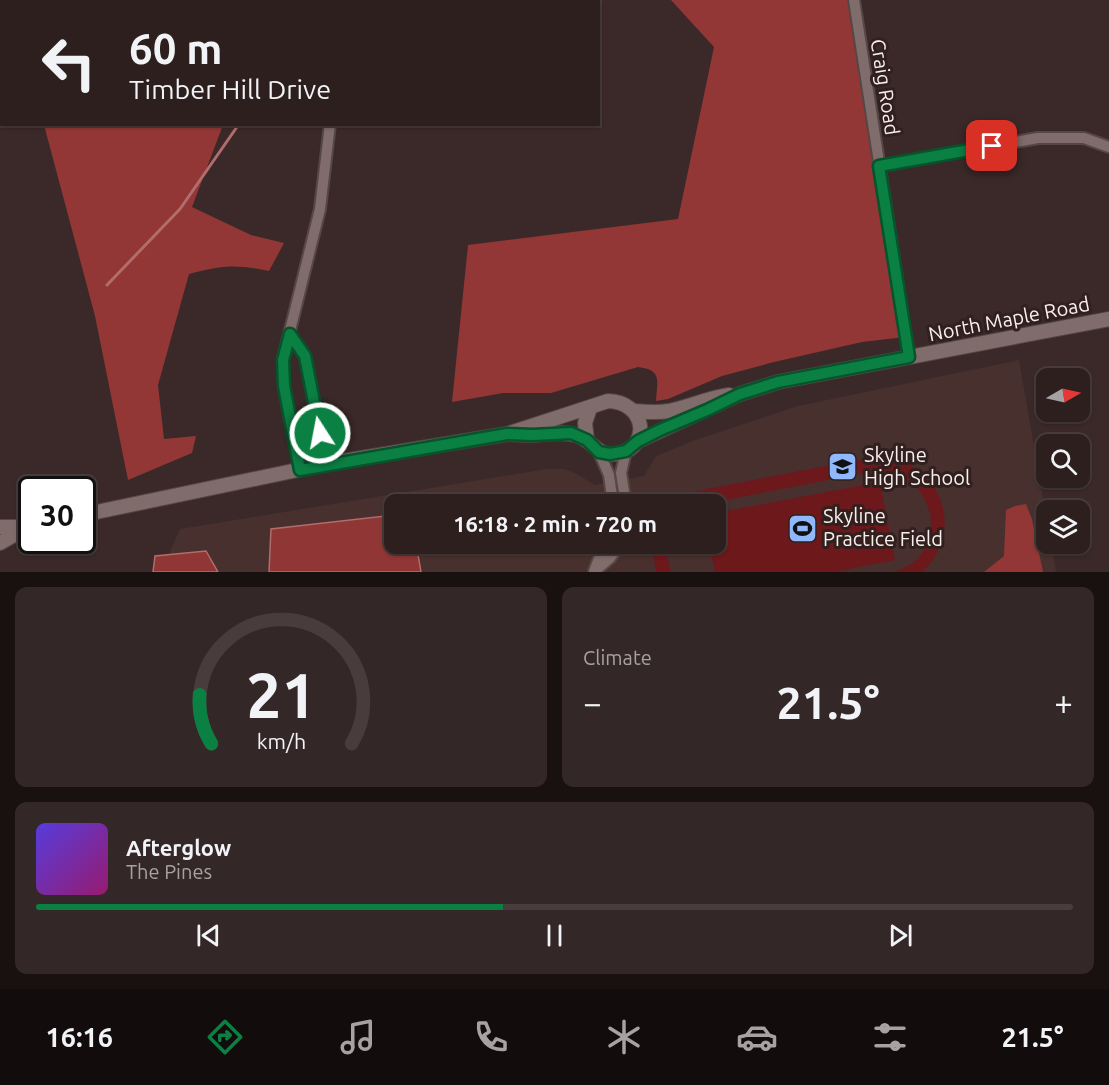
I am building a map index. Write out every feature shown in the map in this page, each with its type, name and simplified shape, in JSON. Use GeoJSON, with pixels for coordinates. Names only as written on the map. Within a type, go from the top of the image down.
{"type":"FeatureCollection","features":[{"type":"Feature","properties":{"kind":"street","name":"Craig Road"},"geometry":{"type":"LineString","coordinates":[[854,0],[909,357]]}},
{"type":"Feature","properties":{"kind":"street"},"geometry":{"type":"LineString","coordinates":[[300,470],[284,386],[283,360],[320,209],[330,126]]}},
{"type":"Feature","properties":{"kind":"street"},"geometry":{"type":"LineString","coordinates":[[879,166],[1038,138],[1084,138],[1109,147]]}},
{"type":"Feature","properties":{"kind":"street","name":"North Maple Road"},"geometry":{"type":"LineString","coordinates":[[638,441],[740,394],[778,382],[1109,320]]}},
{"type":"Feature","properties":{"kind":"street"},"geometry":{"type":"LineString","coordinates":[[290,334],[305,356],[326,464]]}},
{"type":"Feature","properties":{"kind":"street","name":"North Maple Road"},"geometry":{"type":"LineString","coordinates":[[635,411],[657,413],[670,411],[710,398],[740,394]]}},
{"type":"Feature","properties":{"kind":"street"},"geometry":{"type":"LineString","coordinates":[[96,512],[326,464],[507,434],[608,401],[619,401],[635,411],[639,421],[638,441],[626,451],[610,454],[599,452]]}},
{"type":"Feature","properties":{"kind":"street"},"geometry":{"type":"LineString","coordinates":[[587,440],[585,423],[590,408]]}},
{"type":"Feature","properties":{"kind":"street"},"geometry":{"type":"LineString","coordinates":[[507,434],[571,433],[587,440],[599,452],[609,475],[612,494]]}},
{"type":"Feature","properties":{"kind":"street"},"geometry":{"type":"LineString","coordinates":[[624,494],[621,473],[626,451]]}},
{"type":"Feature","properties":{"kind":"street"},"geometry":{"type":"LineString","coordinates":[[0,527],[18,527]]}},
{"type":"Feature","properties":{"kind":"street"},"geometry":{"type":"LineString","coordinates":[[0,543],[18,533]]}},
{"type":"Feature","properties":{"kind":"street"},"geometry":{"type":"LineString","coordinates":[[594,572],[601,554]]}},
{"type":"Feature","properties":{"kind":"street"},"geometry":{"type":"LineString","coordinates":[[594,572],[613,554]]}},
{"type":"Feature","properties":{"kind":"shaded area"},"geometry":{"type":"Polygon","coordinates":[[[671,0],[854,0],[905,337],[862,342],[774,362],[722,376],[668,399],[656,401],[657,378],[655,374],[638,367],[551,393],[503,393],[452,402],[468,245],[678,219],[714,47],[671,0]]]}},
{"type":"Feature","properties":{"kind":"shaded area"},"geometry":{"type":"Polygon","coordinates":[[[44,126],[223,126],[192,207],[251,235],[284,243],[269,271],[229,266],[189,274],[158,385],[164,439],[196,436],[192,453],[128,480],[95,316],[44,126]]]}},
{"type":"Feature","properties":{"kind":"shaded area","name":"Skyline High School"},"geometry":{"type":"Polygon","coordinates":[[[1019,360],[1036,458],[1036,488],[1041,488],[1043,500],[1036,500],[1036,554],[1053,554],[1056,572],[161,572],[180,529],[384,496],[384,554],[726,554],[726,494],[394,494],[547,469],[564,469],[595,485],[644,476],[656,456],[698,439],[798,406],[1019,360]]]}},
{"type":"Feature","properties":{"kind":"shaded area"},"geometry":{"type":"Polygon","coordinates":[[[914,449],[917,463],[911,465],[934,487],[941,501],[944,531],[941,546],[922,572],[894,572],[913,562],[925,548],[931,531],[930,513],[923,496],[910,482],[892,474],[870,472],[726,500],[726,494],[681,494],[914,449]]]}},
{"type":"Feature","properties":{"kind":"shaded area","name":"Skyline Practice Field"},"geometry":{"type":"Polygon","coordinates":[[[880,482],[895,560],[834,572],[715,572],[711,554],[726,554],[726,511],[880,482]]]}},
{"type":"Feature","properties":{"kind":"shaded area"},"geometry":{"type":"Polygon","coordinates":[[[1026,504],[1036,538],[1036,554],[1039,554],[1043,572],[984,572],[1004,556],[1006,510],[1026,504]]]}},
{"type":"Feature","properties":{"kind":"shaded area"},"geometry":{"type":"Polygon","coordinates":[[[384,516],[384,554],[418,554],[421,572],[269,572],[271,529],[384,516]]]}},
{"type":"Feature","properties":{"kind":"shaded area"},"geometry":{"type":"Polygon","coordinates":[[[206,551],[218,572],[153,572],[155,556],[206,551]]]}},
{"type":"Feature","properties":{"kind":"shaded area"},"geometry":{"type":"Polygon","coordinates":[[[667,554],[671,572],[656,572],[653,555],[667,554]]]}},
{"type":"Feature","properties":{"kind":"waterway"},"geometry":{"type":"LineString","coordinates":[[107,285],[180,209],[238,126]]}},
{"type":"Feature","properties":{"kind":"place","name":"Skyline High School"},"geometry":{"type":"Point","coordinates":[843,467]}},
{"type":"Feature","properties":{"kind":"place","name":"Skyline Practice Field"},"geometry":{"type":"Point","coordinates":[802,528]}},
{"type":"Feature","properties":{"kind":"route"},"geometry":{"type":"LineString","coordinates":[[320,433],[305,356],[290,334],[283,360],[284,386],[300,470],[507,434],[571,433],[587,440],[599,452],[618,454],[660,430],[740,394],[778,382],[909,357],[879,166],[992,146]]}}]}
